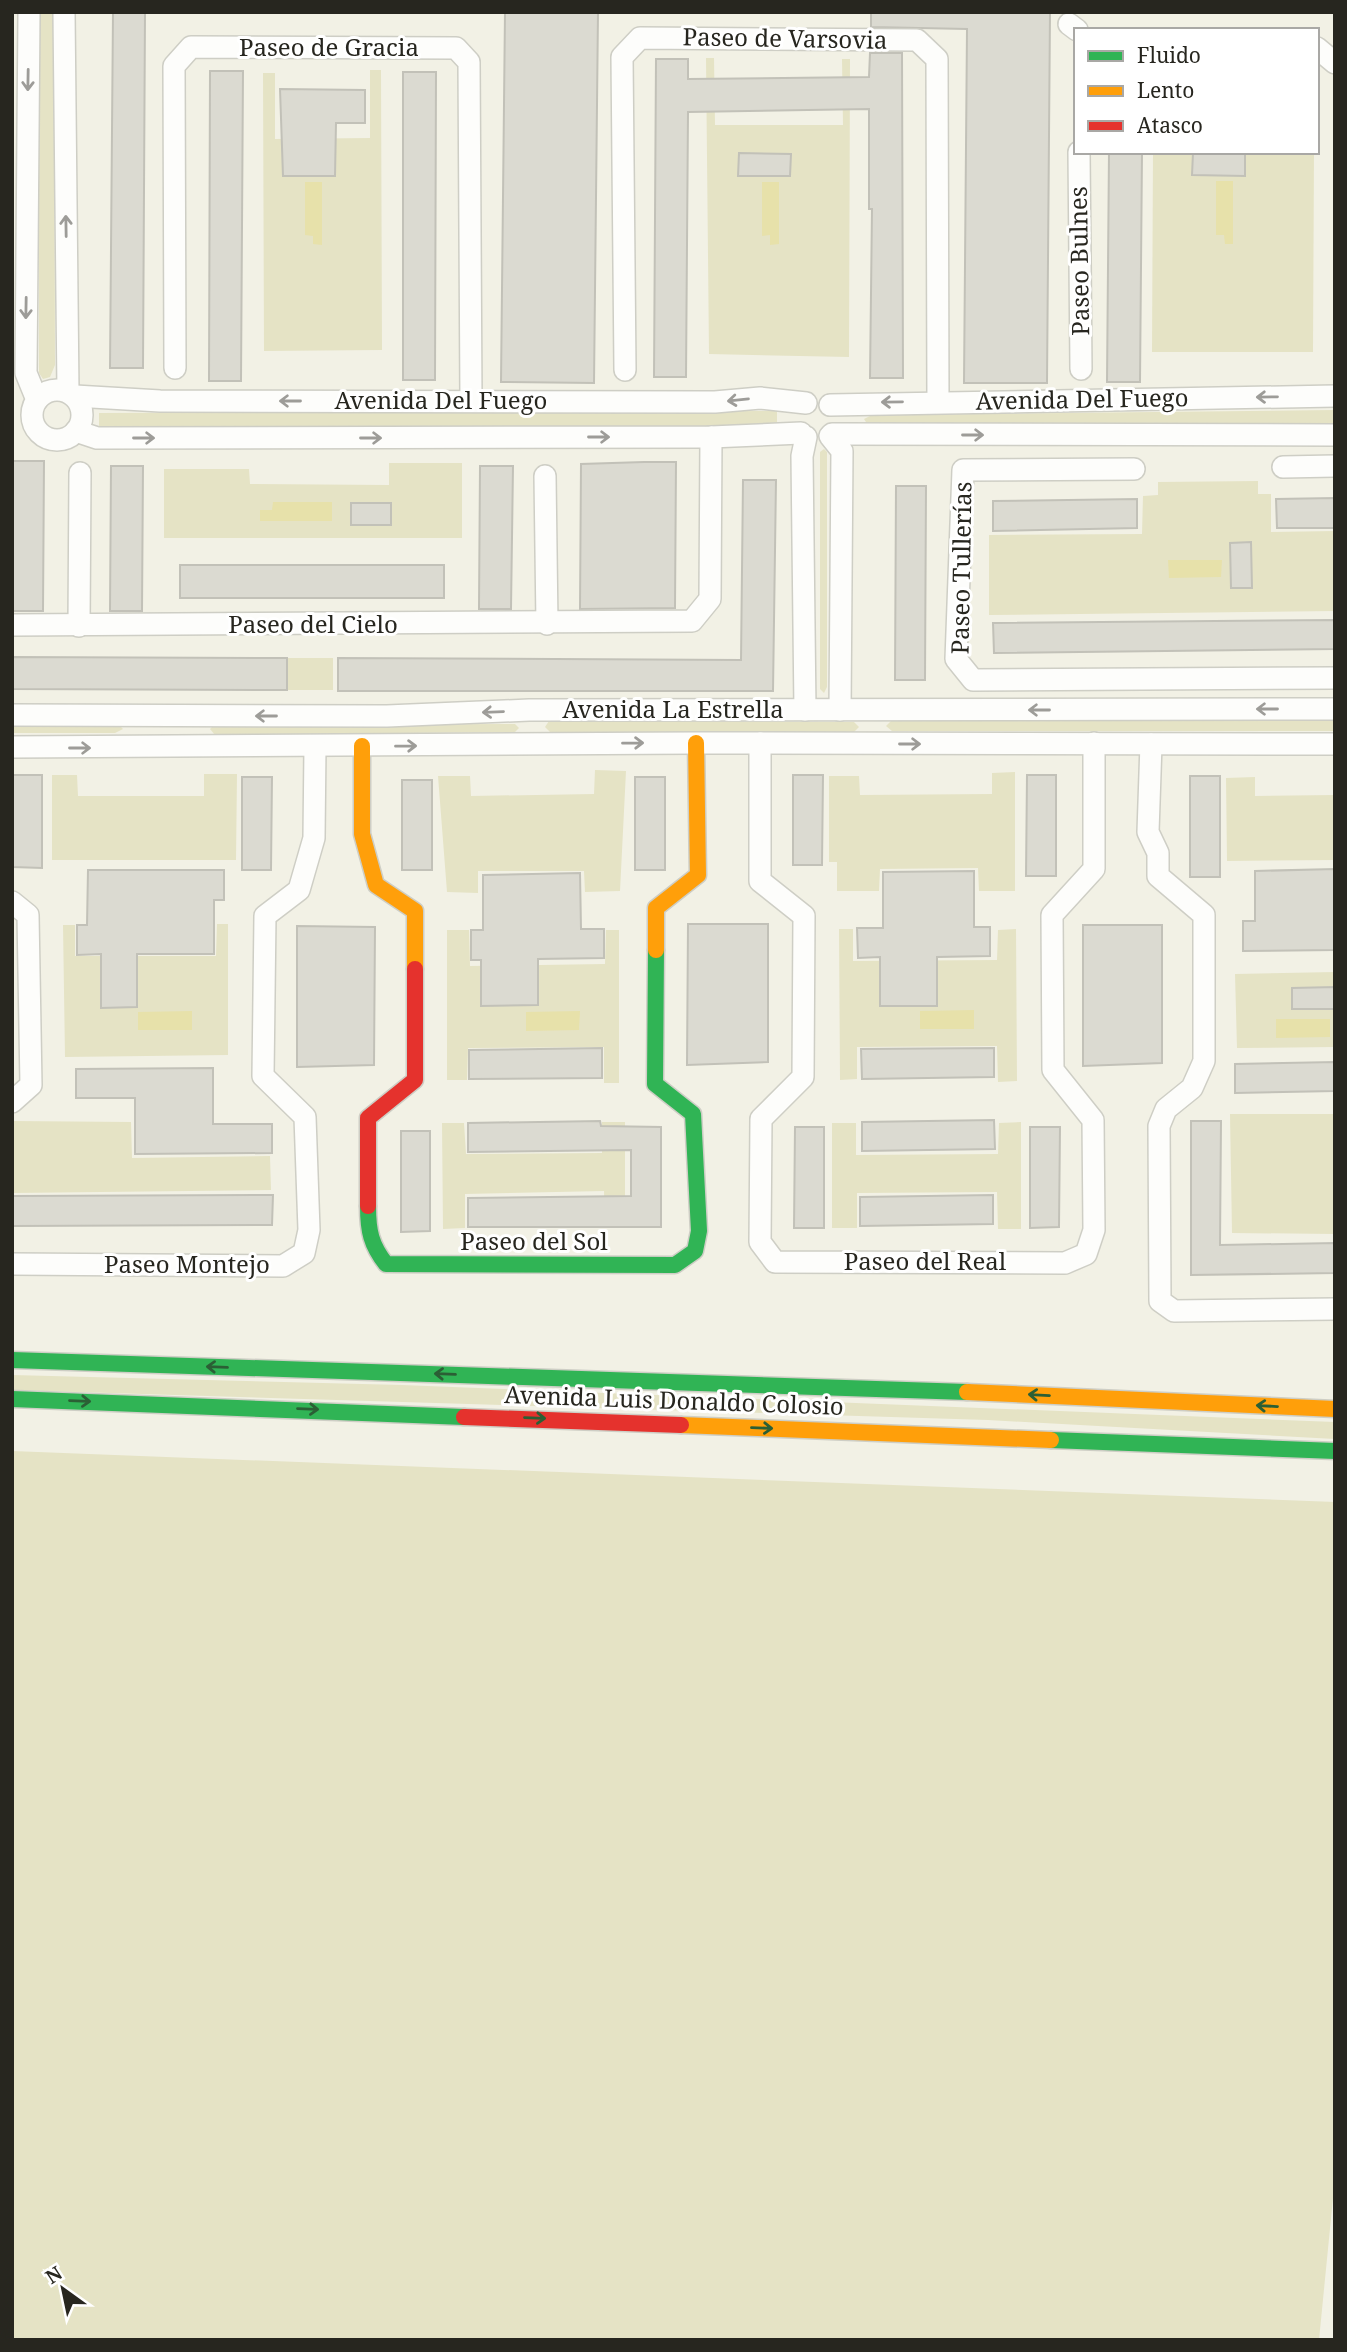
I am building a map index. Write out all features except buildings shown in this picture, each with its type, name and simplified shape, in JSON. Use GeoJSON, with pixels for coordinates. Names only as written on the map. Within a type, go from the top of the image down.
{"type":"FeatureCollection","features":[{"type":"Feature","properties":{"kind":"main road","name":"Paseo del Sol"},"geometry":{"type":"LineString","coordinates":[[362,746],[362,834],[376,885],[415,911],[415,1080],[369,1118],[368,1232],[374,1249],[386,1264],[675,1265],[695,1251],[699,1231],[694,1127],[693,1114],[654,1084],[656,908],[698,875],[696,743]]}},
{"type":"Feature","properties":{"kind":"main road","name":"Avenida Luis Donaldo Colosio"},"geometry":{"type":"LineString","coordinates":[[12,1360],[978,1392],[1335,1409]]}},
{"type":"Feature","properties":{"kind":"main road","name":"Avenida Luis Donaldo Colosio"},"geometry":{"type":"LineString","coordinates":[[12,1399],[1335,1451]]}},
{"type":"Feature","properties":{"kind":"street"},"geometry":{"type":"LineString","coordinates":[[29,12],[26,373],[37,400],[32,416],[34,424],[44,438],[61,441],[76,431],[83,418],[71,394],[64,12]]}},
{"type":"Feature","properties":{"kind":"street","name":"Paseo de Varsovia"},"geometry":{"type":"LineString","coordinates":[[625,369],[622,57],[640,38],[917,40],[937,59],[939,392]]}},
{"type":"Feature","properties":{"kind":"street","name":"Paseo de Gracia"},"geometry":{"type":"LineString","coordinates":[[175,368],[174,66],[191,47],[456,48],[469,62],[471,391]]}},
{"type":"Feature","properties":{"kind":"street"},"geometry":{"type":"LineString","coordinates":[[1319,50],[1335,63]]}},
{"type":"Feature","properties":{"kind":"street","name":"Paseo Bulnes"},"geometry":{"type":"LineString","coordinates":[[1079,154],[1081,369]]}},
{"type":"Feature","properties":{"kind":"street"},"geometry":{"type":"LineString","coordinates":[[37,400],[52,391],[71,394]]}},
{"type":"Feature","properties":{"kind":"street","name":"Avenida Del Fuego"},"geometry":{"type":"LineString","coordinates":[[71,394],[160,401],[471,391],[715,402],[760,398],[806,403]]}},
{"type":"Feature","properties":{"kind":"street","name":"Avenida Del Fuego"},"geometry":{"type":"LineString","coordinates":[[830,405],[939,392],[1335,396]]}},
{"type":"Feature","properties":{"kind":"street"},"geometry":{"type":"LineString","coordinates":[[818,400],[830,405],[836,416],[831,435],[819,441],[803,435],[797,427],[797,413],[806,403],[818,400]]}},
{"type":"Feature","properties":{"kind":"street","name":"Avenida Del Fuego"},"geometry":{"type":"LineString","coordinates":[[76,431],[97,438],[711,446],[803,435]]}},
{"type":"Feature","properties":{"kind":"street"},"geometry":{"type":"LineString","coordinates":[[803,435],[805,710]]}},
{"type":"Feature","properties":{"kind":"street"},"geometry":{"type":"LineString","coordinates":[[831,435],[842,450],[840,710]]}},
{"type":"Feature","properties":{"kind":"street","name":"Avenida Del Fuego"},"geometry":{"type":"LineString","coordinates":[[831,435],[1335,435]]}},
{"type":"Feature","properties":{"kind":"street","name":"Paseo del Cielo"},"geometry":{"type":"LineString","coordinates":[[12,625],[547,624],[692,621],[710,599],[711,446]]}},
{"type":"Feature","properties":{"kind":"street"},"geometry":{"type":"LineString","coordinates":[[1283,467],[1335,467]]}},
{"type":"Feature","properties":{"kind":"street","name":"Paseo Tullerías"},"geometry":{"type":"LineString","coordinates":[[1134,469],[963,470],[956,659],[973,680],[1335,678]]}},
{"type":"Feature","properties":{"kind":"street"},"geometry":{"type":"LineString","coordinates":[[79,626],[80,474]]}},
{"type":"Feature","properties":{"kind":"street"},"geometry":{"type":"LineString","coordinates":[[545,476],[547,624]]}},
{"type":"Feature","properties":{"kind":"street","name":"Avenida La Estrella"},"geometry":{"type":"LineString","coordinates":[[12,715],[387,716],[529,710],[1335,709]]}},
{"type":"Feature","properties":{"kind":"street"},"geometry":{"type":"LineString","coordinates":[[529,710],[529,744]]}},
{"type":"Feature","properties":{"kind":"street"},"geometry":{"type":"LineString","coordinates":[[873,744],[875,711]]}},
{"type":"Feature","properties":{"kind":"street"},"geometry":{"type":"LineString","coordinates":[[135,748],[136,716]]}},
{"type":"Feature","properties":{"kind":"street"},"geometry":{"type":"LineString","coordinates":[[193,748],[194,716]]}},
{"type":"Feature","properties":{"kind":"street","name":"Avenida La Estrella"},"geometry":{"type":"LineString","coordinates":[[12,747],[760,743],[1150,753],[1335,744]]}},
{"type":"Feature","properties":{"kind":"street","name":"Paseo del Real"},"geometry":{"type":"LineString","coordinates":[[760,743],[760,881],[804,916],[803,1077],[761,1119],[760,1242],[775,1262],[1065,1263],[1086,1254],[1094,1230],[1093,1120],[1053,1070],[1052,915],[1094,869],[1094,753]]}},
{"type":"Feature","properties":{"kind":"street","name":"Paseo Montejo"},"geometry":{"type":"LineString","coordinates":[[12,1264],[283,1266],[304,1253],[309,1230],[305,1117],[263,1076],[265,916],[299,890],[314,838],[315,747]]}},
{"type":"Feature","properties":{"kind":"street"},"geometry":{"type":"LineString","coordinates":[[1150,753],[1148,832],[1158,853],[1158,876],[1204,915],[1204,1061],[1192,1088],[1166,1108],[1159,1126],[1160,1301],[1174,1311],[1335,1309]]}},
{"type":"Feature","properties":{"kind":"street"},"geometry":{"type":"LineString","coordinates":[[12,902],[27,915],[31,1085],[12,1102]]}},
{"type":"Feature","properties":{"kind":"shaded area"},"geometry":{"type":"Polygon","coordinates":[[[39,12],[54,12],[55,365],[50,377],[43,379],[39,373],[39,12]]]}},
{"type":"Feature","properties":{"kind":"shaded area"},"geometry":{"type":"Polygon","coordinates":[[[706,58],[714,58],[715,125],[843,125],[842,59],[850,59],[849,357],[709,354],[706,58]]]}},
{"type":"Feature","properties":{"kind":"shaded area"},"geometry":{"type":"Polygon","coordinates":[[[370,70],[381,70],[382,350],[264,351],[263,73],[275,73],[275,139],[370,138],[370,70]]]}},
{"type":"Feature","properties":{"kind":"shaded area"},"geometry":{"type":"Polygon","coordinates":[[[1153,154],[1314,154],[1313,352],[1152,352],[1153,154]]]}},
{"type":"Feature","properties":{"kind":"shaded area"},"geometry":{"type":"Polygon","coordinates":[[[1216,181],[1233,181],[1233,244],[1225,244],[1224,235],[1216,235],[1216,181]]]}},
{"type":"Feature","properties":{"kind":"shaded area"},"geometry":{"type":"Polygon","coordinates":[[[305,182],[322,182],[322,245],[313,244],[313,236],[305,235],[305,182]]]}},
{"type":"Feature","properties":{"kind":"shaded area"},"geometry":{"type":"Polygon","coordinates":[[[762,182],[779,182],[779,244],[770,245],[770,235],[762,236],[762,182]]]}},
{"type":"Feature","properties":{"kind":"shaded area"},"geometry":{"type":"Polygon","coordinates":[[[1335,410],[1335,425],[868,425],[864,419],[872,415],[1335,410]]]}},
{"type":"Feature","properties":{"kind":"shaded area"},"geometry":{"type":"Polygon","coordinates":[[[777,411],[777,426],[99,427],[99,413],[777,411]]]}},
{"type":"Feature","properties":{"kind":"shaded area"},"geometry":{"type":"Polygon","coordinates":[[[824,449],[827,452],[827,687],[824,693],[820,689],[820,452],[824,449]]]}},
{"type":"Feature","properties":{"kind":"shaded area"},"geometry":{"type":"Polygon","coordinates":[[[389,463],[462,463],[462,538],[164,538],[164,469],[249,469],[250,484],[389,485],[389,463]]]}},
{"type":"Feature","properties":{"kind":"shaded area"},"geometry":{"type":"Polygon","coordinates":[[[1258,481],[1258,494],[1271,494],[1271,532],[1335,531],[1335,611],[989,615],[989,535],[1142,534],[1143,496],[1158,495],[1158,482],[1258,481]]]}},
{"type":"Feature","properties":{"kind":"shaded area"},"geometry":{"type":"Polygon","coordinates":[[[273,502],[332,502],[332,521],[260,521],[260,510],[272,510],[273,502]]]}},
{"type":"Feature","properties":{"kind":"shaded area"},"geometry":{"type":"Polygon","coordinates":[[[1168,560],[1222,560],[1221,577],[1169,578],[1168,560]]]}},
{"type":"Feature","properties":{"kind":"shaded area"},"geometry":{"type":"Polygon","coordinates":[[[288,658],[333,658],[333,690],[288,690],[288,658]]]}},
{"type":"Feature","properties":{"kind":"shaded area"},"geometry":{"type":"Polygon","coordinates":[[[1335,719],[1335,731],[892,731],[886,726],[892,720],[1335,719]]]}},
{"type":"Feature","properties":{"kind":"shaded area"},"geometry":{"type":"Polygon","coordinates":[[[549,721],[854,722],[859,727],[854,732],[552,734],[545,727],[549,721]]]}},
{"type":"Feature","properties":{"kind":"shaded area"},"geometry":{"type":"Polygon","coordinates":[[[515,724],[519,728],[515,732],[215,735],[210,729],[214,725],[515,724]]]}},
{"type":"Feature","properties":{"kind":"shaded area"},"geometry":{"type":"Polygon","coordinates":[[[12,725],[120,726],[123,729],[115,733],[12,733],[12,725]]]}},
{"type":"Feature","properties":{"kind":"shaded area"},"geometry":{"type":"Polygon","coordinates":[[[595,770],[626,771],[620,891],[585,892],[584,871],[478,871],[478,893],[447,892],[438,776],[470,776],[471,796],[594,794],[595,770]]]}},
{"type":"Feature","properties":{"kind":"shaded area"},"geometry":{"type":"Polygon","coordinates":[[[1015,772],[1015,891],[979,891],[978,868],[880,869],[879,891],[837,891],[837,862],[829,862],[829,776],[859,776],[860,795],[992,794],[992,773],[1015,772]]]}},
{"type":"Feature","properties":{"kind":"shaded area"},"geometry":{"type":"Polygon","coordinates":[[[204,774],[237,774],[236,860],[52,860],[52,775],[77,775],[78,796],[204,796],[204,774]]]}},
{"type":"Feature","properties":{"kind":"shaded area"},"geometry":{"type":"Polygon","coordinates":[[[1255,777],[1255,796],[1335,795],[1335,860],[1227,861],[1226,778],[1255,777]]]}},
{"type":"Feature","properties":{"kind":"shaded area"},"geometry":{"type":"Polygon","coordinates":[[[217,924],[228,924],[228,1055],[65,1057],[63,925],[75,925],[75,956],[216,956],[217,924]]]}},
{"type":"Feature","properties":{"kind":"shaded area"},"geometry":{"type":"Polygon","coordinates":[[[839,929],[853,929],[853,961],[997,960],[998,930],[1016,929],[1017,1081],[998,1082],[997,1046],[857,1047],[857,1079],[840,1080],[839,929]]]}},
{"type":"Feature","properties":{"kind":"shaded area"},"geometry":{"type":"Polygon","coordinates":[[[447,930],[469,930],[470,966],[605,964],[606,930],[619,930],[619,1083],[604,1083],[604,1047],[468,1048],[467,1080],[447,1080],[447,930]]]}},
{"type":"Feature","properties":{"kind":"shaded area"},"geometry":{"type":"Polygon","coordinates":[[[1335,972],[1335,1047],[1237,1048],[1235,974],[1335,972]]]}},
{"type":"Feature","properties":{"kind":"shaded area"},"geometry":{"type":"Polygon","coordinates":[[[974,1010],[974,1029],[920,1029],[920,1011],[974,1010]]]}},
{"type":"Feature","properties":{"kind":"shaded area"},"geometry":{"type":"Polygon","coordinates":[[[192,1011],[192,1030],[138,1030],[138,1012],[192,1011]]]}},
{"type":"Feature","properties":{"kind":"shaded area"},"geometry":{"type":"Polygon","coordinates":[[[580,1011],[579,1030],[526,1031],[526,1012],[580,1011]]]}},
{"type":"Feature","properties":{"kind":"shaded area"},"geometry":{"type":"Polygon","coordinates":[[[1276,1019],[1330,1019],[1330,1037],[1276,1038],[1276,1019]]]}},
{"type":"Feature","properties":{"kind":"shaded area"},"geometry":{"type":"Polygon","coordinates":[[[1230,1114],[1335,1114],[1335,1234],[1232,1233],[1230,1114]]]}},
{"type":"Feature","properties":{"kind":"shaded area"},"geometry":{"type":"Polygon","coordinates":[[[12,1121],[131,1122],[132,1158],[270,1156],[271,1190],[12,1193],[12,1121]]]}},
{"type":"Feature","properties":{"kind":"shaded area"},"geometry":{"type":"Polygon","coordinates":[[[602,1122],[625,1122],[625,1227],[605,1228],[604,1191],[465,1194],[465,1228],[443,1229],[442,1123],[464,1123],[466,1154],[602,1153],[602,1122]]]}},
{"type":"Feature","properties":{"kind":"shaded area"},"geometry":{"type":"Polygon","coordinates":[[[1021,1122],[1021,1229],[998,1229],[997,1192],[857,1193],[857,1228],[832,1228],[832,1123],[856,1123],[856,1155],[998,1154],[999,1123],[1021,1122]]]}},
{"type":"Feature","properties":{"kind":"shaded area"},"geometry":{"type":"Polygon","coordinates":[[[12,1375],[402,1385],[1335,1422],[1335,1439],[988,1420],[12,1390],[12,1375]]]}},
{"type":"Feature","properties":{"kind":"shaded area"},"geometry":{"type":"Polygon","coordinates":[[[12,1451],[1335,1502],[1335,2178],[1319,2340],[12,2340],[12,1451]]]}},
{"type":"Feature","properties":{"kind":"traffic: fast"},"geometry":{"type":"LineString","coordinates":[[368,1206],[371,1237],[386,1264],[675,1265],[695,1251],[699,1231],[693,1114],[655,1084],[656,950]]}},
{"type":"Feature","properties":{"kind":"traffic: fast"},"geometry":{"type":"LineString","coordinates":[[12,1360],[967,1392]]}},
{"type":"Feature","properties":{"kind":"traffic: fast"},"geometry":{"type":"LineString","coordinates":[[12,1399],[464,1417]]}},
{"type":"Feature","properties":{"kind":"traffic: fast"},"geometry":{"type":"LineString","coordinates":[[1051,1440],[1335,1451]]}},
{"type":"Feature","properties":{"kind":"traffic: slow"},"geometry":{"type":"LineString","coordinates":[[656,950],[656,908],[698,875],[696,743]]}},
{"type":"Feature","properties":{"kind":"traffic: slow"},"geometry":{"type":"LineString","coordinates":[[362,746],[362,834],[376,885],[415,911],[415,969]]}},
{"type":"Feature","properties":{"kind":"traffic: slow"},"geometry":{"type":"LineString","coordinates":[[967,1392],[1335,1409]]}},
{"type":"Feature","properties":{"kind":"traffic: slow"},"geometry":{"type":"LineString","coordinates":[[681,1425],[1051,1440]]}},
{"type":"Feature","properties":{"kind":"traffic: jam"},"geometry":{"type":"LineString","coordinates":[[368,1206],[368,1118],[415,1080],[415,969]]}},
{"type":"Feature","properties":{"kind":"traffic: jam"},"geometry":{"type":"LineString","coordinates":[[464,1417],[681,1425]]}}]}
